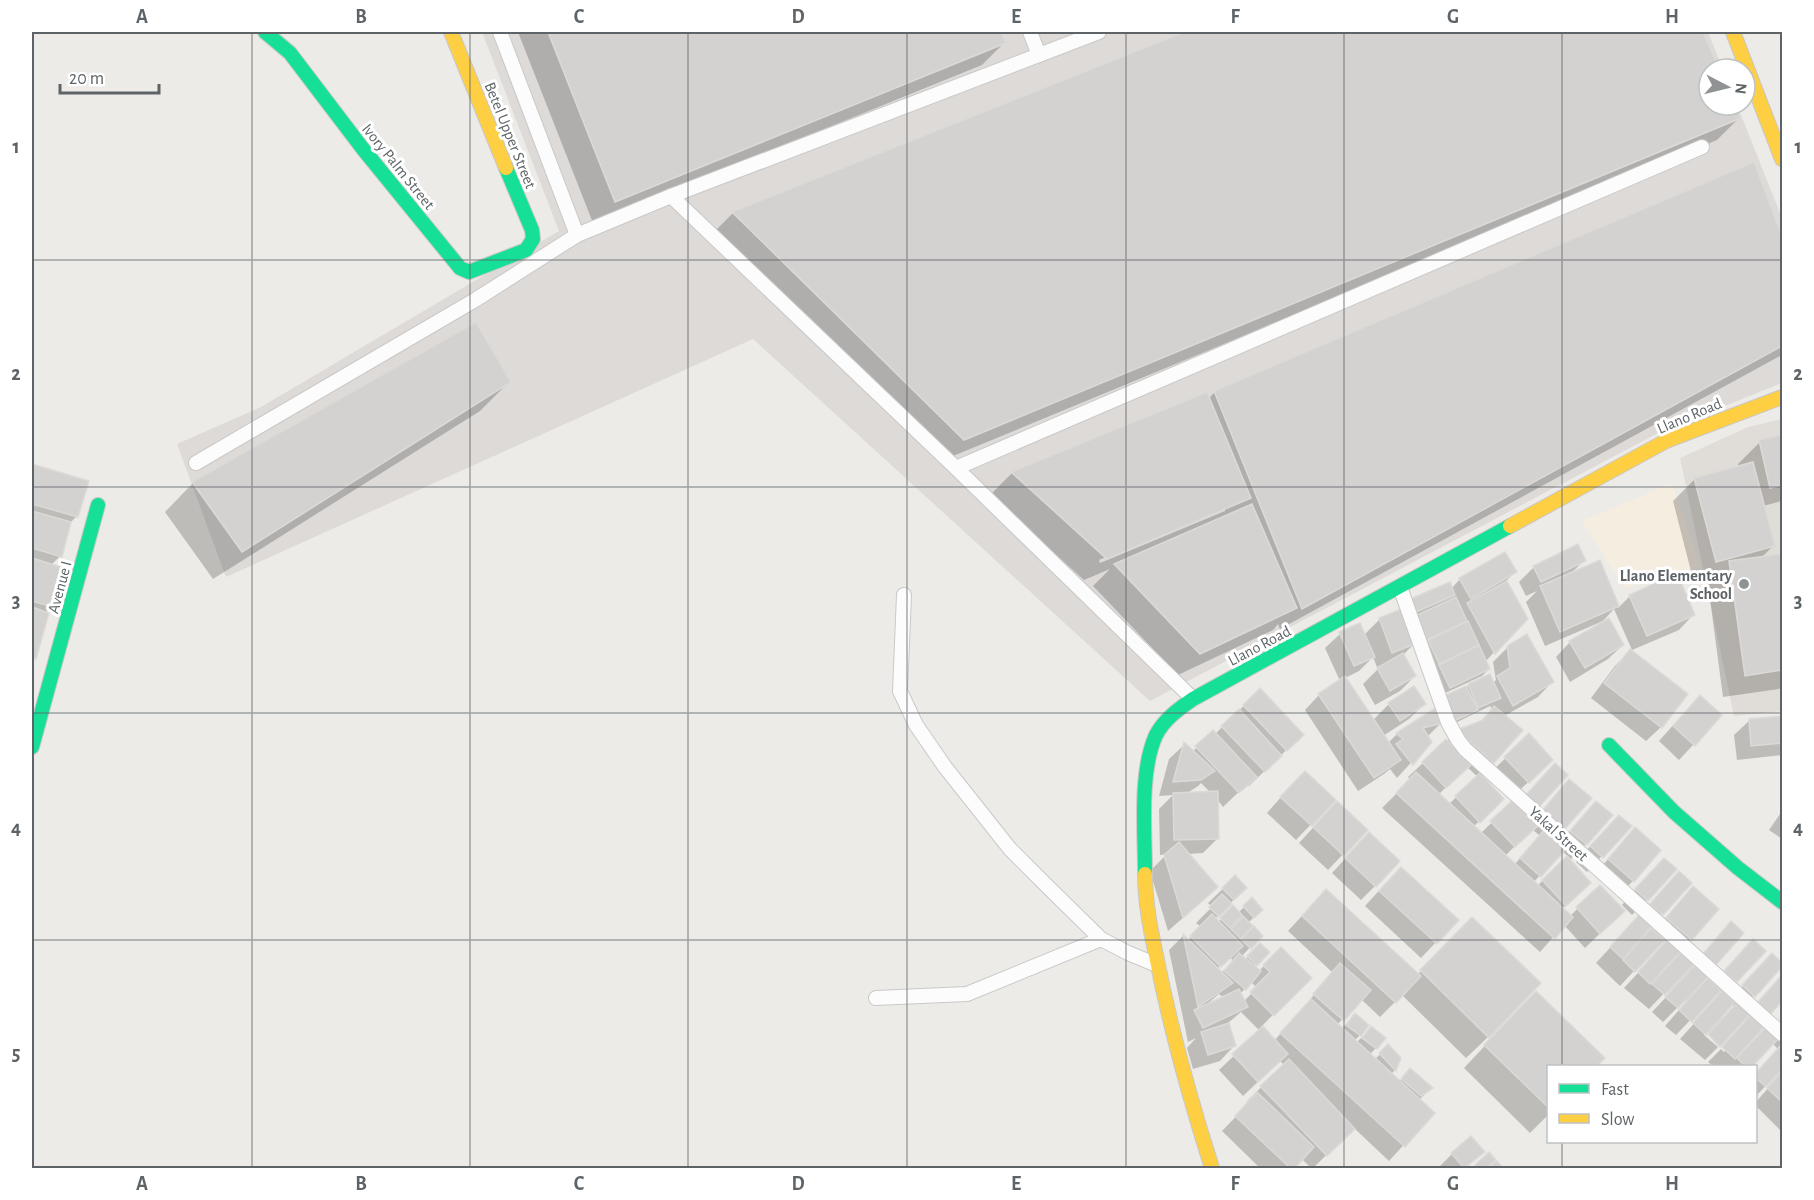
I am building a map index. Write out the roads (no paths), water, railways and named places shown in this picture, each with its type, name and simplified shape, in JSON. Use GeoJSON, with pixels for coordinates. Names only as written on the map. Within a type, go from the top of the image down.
{"type":"FeatureCollection","features":[{"type":"Feature","properties":{"kind":"street","name":"Ivory Palm Street"},"geometry":{"type":"LineString","coordinates":[[265,32],[290,53],[363,149],[460,268],[469,272],[526,250]]}},
{"type":"Feature","properties":{"kind":"street","name":"Betel Upper Street"},"geometry":{"type":"LineString","coordinates":[[451,32],[532,230],[533,239],[526,250]]}},
{"type":"Feature","properties":{"kind":"street"},"geometry":{"type":"LineString","coordinates":[[1733,32],[1782,159]]}},
{"type":"Feature","properties":{"kind":"street","name":"Llano Road"},"geometry":{"type":"LineString","coordinates":[[1212,1168],[1168,1017],[1149,919],[1145,879],[1145,784],[1149,756],[1157,733],[1172,714],[1193,699],[1666,441],[1782,397]]}},
{"type":"Feature","properties":{"kind":"street","name":"Avenue I"},"geometry":{"type":"LineString","coordinates":[[32,747],[98,505]]}},
{"type":"Feature","properties":{"kind":"street"},"geometry":{"type":"LineString","coordinates":[[1609,746],[1674,812],[1738,868],[1782,902]]}},
{"type":"Feature","properties":{"kind":"lane"},"geometry":{"type":"LineString","coordinates":[[500,32],[577,235]]}},
{"type":"Feature","properties":{"kind":"lane"},"geometry":{"type":"LineString","coordinates":[[1030,32],[1039,55]]}},
{"type":"Feature","properties":{"kind":"lane"},"geometry":{"type":"LineString","coordinates":[[196,463],[475,300],[577,235],[671,196],[1099,32]]}},
{"type":"Feature","properties":{"kind":"lane"},"geometry":{"type":"LineString","coordinates":[[956,468],[1702,147]]}},
{"type":"Feature","properties":{"kind":"lane"},"geometry":{"type":"LineString","coordinates":[[671,196],[956,468],[1193,699]]}},
{"type":"Feature","properties":{"kind":"lane","name":"Yakal Street"},"geometry":{"type":"LineString","coordinates":[[1400,587],[1448,722],[1458,740],[1782,1034]]}},
{"type":"Feature","properties":{"kind":"lane"},"geometry":{"type":"LineString","coordinates":[[904,595],[900,691],[916,725],[945,767],[1010,849],[1101,939],[1158,965]]}},
{"type":"Feature","properties":{"kind":"lane"},"geometry":{"type":"LineString","coordinates":[[876,998],[967,994],[1101,939]]}},
{"type":"Feature","properties":{"kind":"place","name":"Llano Elementary School"},"geometry":{"type":"Point","coordinates":[1744,584]}}]}
